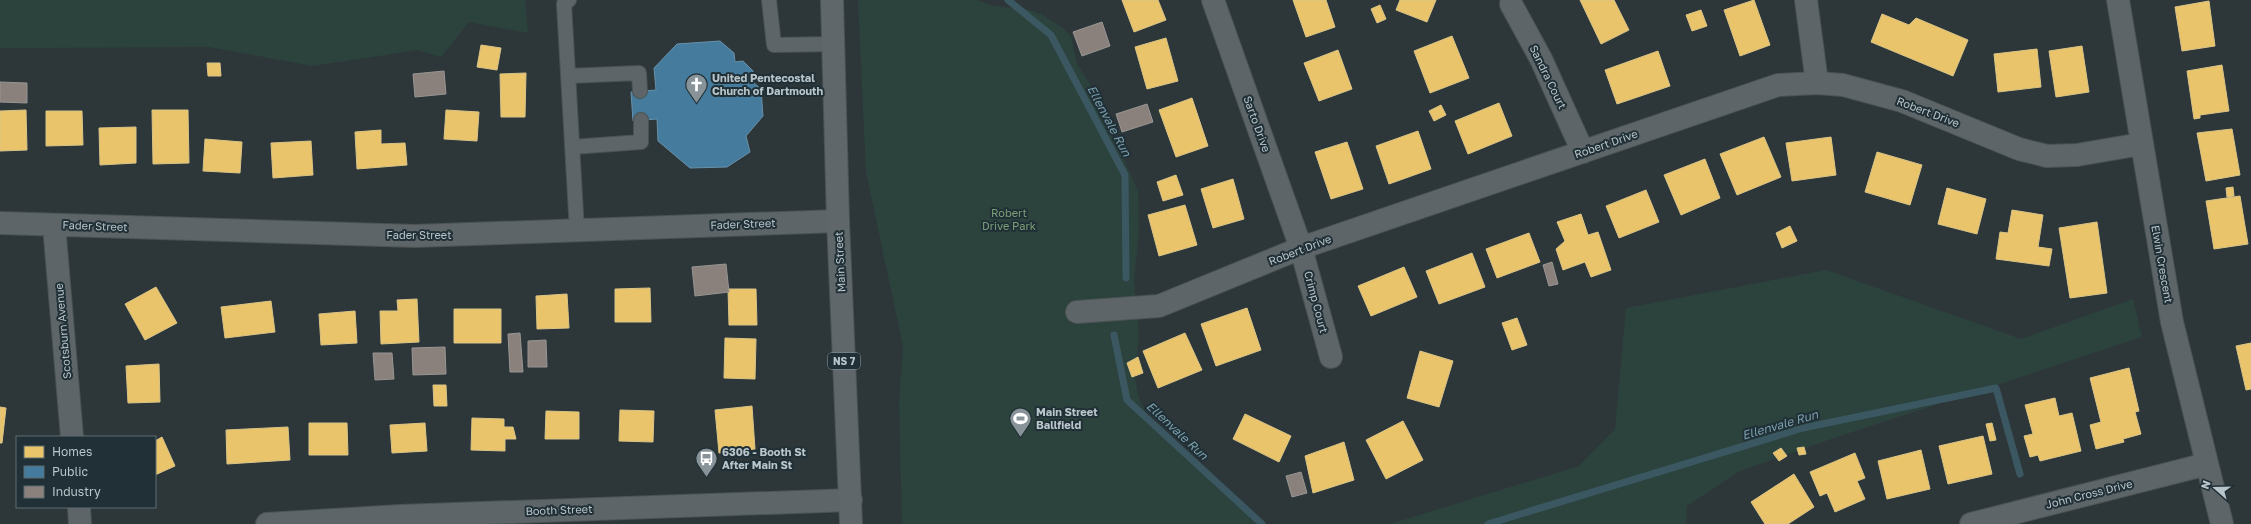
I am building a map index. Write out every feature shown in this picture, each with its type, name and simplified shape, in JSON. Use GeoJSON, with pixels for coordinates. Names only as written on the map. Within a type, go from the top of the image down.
{"type":"FeatureCollection","features":[{"type":"Feature","properties":{"kind":"main road","name":"Main Street"},"geometry":{"type":"LineString","coordinates":[[832,0],[838,221],[851,524]]}},
{"type":"Feature","properties":{"kind":"street","name":"Sarto Drive"},"geometry":{"type":"LineString","coordinates":[[1213,0],[1301,248]]}},
{"type":"Feature","properties":{"kind":"street"},"geometry":{"type":"LineString","coordinates":[[1806,0],[1817,83]]}},
{"type":"Feature","properties":{"kind":"street","name":"Elwin Crescent"},"geometry":{"type":"LineString","coordinates":[[2118,0],[2172,322],[2222,524]]}},
{"type":"Feature","properties":{"kind":"street","name":"Sandra Court"},"geometry":{"type":"LineString","coordinates":[[1511,4],[1541,59],[1583,152]]}},
{"type":"Feature","properties":{"kind":"street","name":"Robert Drive"},"geometry":{"type":"LineString","coordinates":[[1077,312],[1159,306],[1301,248],[1778,85],[1817,83],[1843,85],[1902,101],[2019,149],[2047,156],[2077,155],[2141,144]]}},
{"type":"Feature","properties":{"kind":"street","name":"Fader Street"},"geometry":{"type":"LineString","coordinates":[[0,223],[415,236],[838,221]]}},
{"type":"Feature","properties":{"kind":"street","name":"Scotsburn Avenue"},"geometry":{"type":"LineString","coordinates":[[54,225],[72,436]]}},
{"type":"Feature","properties":{"kind":"street","name":"Crimp Court"},"geometry":{"type":"LineString","coordinates":[[1301,248],[1331,357]]}},
{"type":"Feature","properties":{"kind":"street","name":"John Cross Drive"},"geometry":{"type":"LineString","coordinates":[[1971,524],[2207,464]]}},
{"type":"Feature","properties":{"kind":"street","name":"Booth Street"},"geometry":{"type":"LineString","coordinates":[[267,524],[400,516],[851,500]]}},
{"type":"Feature","properties":{"kind":"street"},"geometry":{"type":"LineString","coordinates":[[79,508],[80,524]]}},
{"type":"Feature","properties":{"kind":"lane"},"geometry":{"type":"LineString","coordinates":[[569,0],[564,4],[576,231]]}},
{"type":"Feature","properties":{"kind":"lane"},"geometry":{"type":"LineString","coordinates":[[769,0],[774,45],[833,44]]}},
{"type":"Feature","properties":{"kind":"lane"},"geometry":{"type":"LineString","coordinates":[[568,76],[639,73],[640,91]]}},
{"type":"Feature","properties":{"kind":"lane"},"geometry":{"type":"LineString","coordinates":[[572,147],[641,142],[641,120]]}},
{"type":"Feature","properties":{"kind":"green space"},"geometry":{"type":"Polygon","coordinates":[[[0,0],[525,0],[528,33],[469,22],[441,57],[417,50],[313,66],[209,47],[0,48],[0,0]]]}},
{"type":"Feature","properties":{"kind":"green space","name":"Robert Drive Park"},"geometry":{"type":"Polygon","coordinates":[[[858,0],[977,0],[993,6],[1026,9],[1041,14],[1063,28],[1071,36],[1077,64],[1093,89],[1093,103],[1119,149],[1138,191],[1139,230],[1134,281],[1139,333],[1135,378],[1138,396],[1147,415],[1235,504],[1262,524],[902,524],[899,403],[903,346],[866,172],[858,0]]]}},
{"type":"Feature","properties":{"kind":"green space"},"geometry":{"type":"Polygon","coordinates":[[[1826,270],[2021,339],[2133,299],[2142,337],[1834,438],[1740,471],[1687,506],[1686,524],[1390,524],[1579,466],[1615,429],[1626,308],[1826,270]]]}},
{"type":"Feature","properties":{"kind":"building: Homes"},"geometry":{"type":"Polygon","coordinates":[[[1122,0],[1158,0],[1166,20],[1134,32],[1122,0]]]}},
{"type":"Feature","properties":{"kind":"building: Homes"},"geometry":{"type":"Polygon","coordinates":[[[1293,0],[1326,0],[1335,27],[1306,37],[1293,0]]]}},
{"type":"Feature","properties":{"kind":"building: Homes"},"geometry":{"type":"Polygon","coordinates":[[[1400,0],[1436,0],[1427,22],[1396,10],[1400,0]]]}},
{"type":"Feature","properties":{"kind":"building: Homes"},"geometry":{"type":"Polygon","coordinates":[[[1580,0],[1614,0],[1629,30],[1601,44],[1580,0]]]}},
{"type":"Feature","properties":{"kind":"building: Homes"},"geometry":{"type":"Polygon","coordinates":[[[1754,0],[1770,45],[1740,56],[1724,10],[1754,0]]]}},
{"type":"Feature","properties":{"kind":"building: Homes"},"geometry":{"type":"Polygon","coordinates":[[[2209,1],[2215,46],[2182,51],[2175,7],[2209,1]]]}},
{"type":"Feature","properties":{"kind":"building: Homes"},"geometry":{"type":"Polygon","coordinates":[[[1380,5],[1386,19],[1377,23],[1371,9],[1380,5]]]}},
{"type":"Feature","properties":{"kind":"building: Homes"},"geometry":{"type":"Polygon","coordinates":[[[1701,10],[1707,26],[1692,31],[1686,15],[1701,10]]]}},
{"type":"Feature","properties":{"kind":"building: Homes"},"geometry":{"type":"Polygon","coordinates":[[[1882,14],[1909,25],[1916,18],[1968,40],[1953,76],[1871,42],[1882,14]]]}},
{"type":"Feature","properties":{"kind":"building: Homes"},"geometry":{"type":"Polygon","coordinates":[[[1452,36],[1469,78],[1430,93],[1414,51],[1452,36]]]}},
{"type":"Feature","properties":{"kind":"building: Homes"},"geometry":{"type":"Polygon","coordinates":[[[1166,38],[1178,81],[1147,89],[1135,47],[1166,38]]]}},
{"type":"Feature","properties":{"kind":"building: Homes"},"geometry":{"type":"Polygon","coordinates":[[[481,45],[501,48],[497,70],[477,67],[481,45]]]}},
{"type":"Feature","properties":{"kind":"building: Homes"},"geometry":{"type":"Polygon","coordinates":[[[2082,46],[2089,92],[2056,97],[2049,51],[2082,46]]]}},
{"type":"Feature","properties":{"kind":"building: Homes"},"geometry":{"type":"Polygon","coordinates":[[[2037,49],[2041,87],[1998,92],[1994,54],[2037,49]]]}},
{"type":"Feature","properties":{"kind":"building: Homes"},"geometry":{"type":"Polygon","coordinates":[[[1338,50],[1352,89],[1319,101],[1304,63],[1338,50]]]}},
{"type":"Feature","properties":{"kind":"building: Homes"},"geometry":{"type":"Polygon","coordinates":[[[1658,51],[1670,86],[1617,104],[1605,70],[1658,51]]]}},
{"type":"Feature","properties":{"kind":"building: Homes"},"geometry":{"type":"Polygon","coordinates":[[[207,63],[220,63],[221,76],[208,76],[207,63]]]}},
{"type":"Feature","properties":{"kind":"building: Homes"},"geometry":{"type":"Polygon","coordinates":[[[2222,65],[2229,111],[2200,115],[2200,118],[2194,119],[2187,71],[2222,65]]]}},
{"type":"Feature","properties":{"kind":"building: Homes"},"geometry":{"type":"Polygon","coordinates":[[[526,73],[525,117],[501,117],[500,74],[526,73]]]}},
{"type":"Feature","properties":{"kind":"building: Homes"},"geometry":{"type":"Polygon","coordinates":[[[1192,98],[1208,146],[1176,157],[1159,110],[1192,98]]]}},
{"type":"Feature","properties":{"kind":"building: Homes"},"geometry":{"type":"Polygon","coordinates":[[[1499,103],[1512,136],[1468,154],[1455,121],[1499,103]]]}},
{"type":"Feature","properties":{"kind":"building: Homes"},"geometry":{"type":"Polygon","coordinates":[[[1441,105],[1446,115],[1434,121],[1429,111],[1441,105]]]}},
{"type":"Feature","properties":{"kind":"building: Homes"},"geometry":{"type":"Polygon","coordinates":[[[26,110],[27,150],[0,151],[0,111],[26,110]]]}},
{"type":"Feature","properties":{"kind":"building: Homes"},"geometry":{"type":"Polygon","coordinates":[[[152,110],[188,110],[189,163],[153,164],[152,110]]]}},
{"type":"Feature","properties":{"kind":"building: Homes"},"geometry":{"type":"Polygon","coordinates":[[[446,110],[479,112],[477,141],[444,139],[446,110]]]}},
{"type":"Feature","properties":{"kind":"building: Homes"},"geometry":{"type":"Polygon","coordinates":[[[46,111],[82,111],[83,145],[46,146],[46,111]]]}},
{"type":"Feature","properties":{"kind":"building: Homes"},"geometry":{"type":"Polygon","coordinates":[[[136,127],[136,163],[100,165],[99,128],[136,127]]]}},
{"type":"Feature","properties":{"kind":"building: Homes"},"geometry":{"type":"Polygon","coordinates":[[[2232,129],[2240,175],[2206,181],[2197,133],[2232,129]]]}},
{"type":"Feature","properties":{"kind":"building: Homes"},"geometry":{"type":"Polygon","coordinates":[[[381,130],[381,144],[405,143],[407,165],[357,169],[355,132],[381,130]]]}},
{"type":"Feature","properties":{"kind":"building: Homes"},"geometry":{"type":"Polygon","coordinates":[[[1418,131],[1431,169],[1389,184],[1376,146],[1418,131]]]}},
{"type":"Feature","properties":{"kind":"building: Homes"},"geometry":{"type":"Polygon","coordinates":[[[1764,137],[1781,177],[1737,195],[1720,154],[1764,137]]]}},
{"type":"Feature","properties":{"kind":"building: Homes"},"geometry":{"type":"Polygon","coordinates":[[[1831,137],[1836,175],[1792,181],[1786,143],[1831,137]]]}},
{"type":"Feature","properties":{"kind":"building: Homes"},"geometry":{"type":"Polygon","coordinates":[[[205,139],[242,142],[240,173],[203,171],[205,139]]]}},
{"type":"Feature","properties":{"kind":"building: Homes"},"geometry":{"type":"Polygon","coordinates":[[[311,141],[313,175],[273,178],[271,143],[311,141]]]}},
{"type":"Feature","properties":{"kind":"building: Homes"},"geometry":{"type":"Polygon","coordinates":[[[1347,142],[1363,189],[1331,199],[1315,152],[1347,142]]]}},
{"type":"Feature","properties":{"kind":"building: Homes"},"geometry":{"type":"Polygon","coordinates":[[[1877,152],[1922,165],[1910,205],[1865,192],[1877,152]]]}},
{"type":"Feature","properties":{"kind":"building: Homes"},"geometry":{"type":"Polygon","coordinates":[[[1705,159],[1720,198],[1681,215],[1664,175],[1705,159]]]}},
{"type":"Feature","properties":{"kind":"building: Homes"},"geometry":{"type":"Polygon","coordinates":[[[1176,175],[1183,195],[1163,201],[1157,182],[1176,175]]]}},
{"type":"Feature","properties":{"kind":"building: Homes"},"geometry":{"type":"Polygon","coordinates":[[[1233,179],[1244,219],[1213,228],[1201,189],[1233,179]]]}},
{"type":"Feature","properties":{"kind":"building: Homes"},"geometry":{"type":"Polygon","coordinates":[[[2233,187],[2234,196],[2227,197],[2226,188],[2233,187]]]}},
{"type":"Feature","properties":{"kind":"building: Homes"},"geometry":{"type":"Polygon","coordinates":[[[1947,188],[1986,199],[1977,234],[1938,224],[1947,188]]]}},
{"type":"Feature","properties":{"kind":"building: Homes"},"geometry":{"type":"Polygon","coordinates":[[[1646,190],[1659,222],[1619,238],[1606,206],[1646,190]]]}},
{"type":"Feature","properties":{"kind":"building: Homes"},"geometry":{"type":"Polygon","coordinates":[[[2240,196],[2248,244],[2214,249],[2206,201],[2240,196]]]}},
{"type":"Feature","properties":{"kind":"building: Homes"},"geometry":{"type":"Polygon","coordinates":[[[1185,205],[1197,245],[1159,256],[1148,215],[1185,205]]]}},
{"type":"Feature","properties":{"kind":"building: Homes"},"geometry":{"type":"Polygon","coordinates":[[[2012,210],[2043,215],[2038,247],[2052,249],[2049,266],[1996,259],[2000,232],[2008,233],[2012,210]]]}},
{"type":"Feature","properties":{"kind":"building: Homes"},"geometry":{"type":"Polygon","coordinates":[[[1581,214],[1588,235],[1598,232],[1611,270],[1591,277],[1585,262],[1563,270],[1556,249],[1565,241],[1557,222],[1581,214]]]}},
{"type":"Feature","properties":{"kind":"building: Homes"},"geometry":{"type":"Polygon","coordinates":[[[2097,222],[2107,293],[2070,298],[2059,228],[2097,222]]]}},
{"type":"Feature","properties":{"kind":"building: Homes"},"geometry":{"type":"Polygon","coordinates":[[[1790,226],[1797,241],[1782,248],[1776,233],[1790,226]]]}},
{"type":"Feature","properties":{"kind":"building: Homes"},"geometry":{"type":"Polygon","coordinates":[[[1529,233],[1540,262],[1497,278],[1486,249],[1529,233]]]}},
{"type":"Feature","properties":{"kind":"building: Homes"},"geometry":{"type":"Polygon","coordinates":[[[1472,253],[1485,287],[1439,304],[1426,271],[1472,253]]]}},
{"type":"Feature","properties":{"kind":"building: Homes"},"geometry":{"type":"Polygon","coordinates":[[[1404,267],[1417,297],[1371,316],[1358,286],[1404,267]]]}},
{"type":"Feature","properties":{"kind":"building: Homes"},"geometry":{"type":"Polygon","coordinates":[[[156,287],[177,323],[145,340],[125,304],[156,287]]]}},
{"type":"Feature","properties":{"kind":"building: Homes"},"geometry":{"type":"Polygon","coordinates":[[[650,288],[651,322],[615,322],[615,289],[650,288]]]}},
{"type":"Feature","properties":{"kind":"building: Homes"},"geometry":{"type":"Polygon","coordinates":[[[728,289],[756,289],[757,325],[729,325],[728,289]]]}},
{"type":"Feature","properties":{"kind":"building: Homes"},"geometry":{"type":"Polygon","coordinates":[[[567,294],[569,328],[537,329],[536,296],[567,294]]]}},
{"type":"Feature","properties":{"kind":"building: Homes"},"geometry":{"type":"Polygon","coordinates":[[[417,299],[419,342],[381,344],[380,311],[398,311],[397,300],[417,299]]]}},
{"type":"Feature","properties":{"kind":"building: Homes"},"geometry":{"type":"Polygon","coordinates":[[[271,301],[275,332],[225,338],[221,307],[271,301]]]}},
{"type":"Feature","properties":{"kind":"building: Homes"},"geometry":{"type":"Polygon","coordinates":[[[1247,308],[1261,350],[1216,366],[1201,324],[1247,308]]]}},
{"type":"Feature","properties":{"kind":"building: Homes"},"geometry":{"type":"Polygon","coordinates":[[[454,309],[501,309],[501,343],[454,343],[454,309]]]}},
{"type":"Feature","properties":{"kind":"building: Homes"},"geometry":{"type":"Polygon","coordinates":[[[355,311],[357,343],[321,345],[319,314],[355,311]]]}},
{"type":"Feature","properties":{"kind":"building: Homes"},"geometry":{"type":"Polygon","coordinates":[[[1517,318],[1527,345],[1512,350],[1502,323],[1517,318]]]}},
{"type":"Feature","properties":{"kind":"building: Homes"},"geometry":{"type":"Polygon","coordinates":[[[1185,333],[1202,370],[1158,388],[1143,351],[1185,333]]]}},
{"type":"Feature","properties":{"kind":"building: Homes"},"geometry":{"type":"Polygon","coordinates":[[[725,338],[756,339],[755,379],[724,378],[725,338]]]}},
{"type":"Feature","properties":{"kind":"building: Homes"},"geometry":{"type":"Polygon","coordinates":[[[2251,343],[2251,389],[2246,390],[2236,346],[2251,343]]]}},
{"type":"Feature","properties":{"kind":"building: Homes"},"geometry":{"type":"Polygon","coordinates":[[[1420,351],[1453,361],[1439,407],[1407,398],[1420,351]]]}},
{"type":"Feature","properties":{"kind":"building: Homes"},"geometry":{"type":"Polygon","coordinates":[[[1138,357],[1143,373],[1132,377],[1127,363],[1138,357]]]}},
{"type":"Feature","properties":{"kind":"building: Homes"},"geometry":{"type":"Polygon","coordinates":[[[159,364],[160,402],[128,403],[126,366],[159,364]]]}},
{"type":"Feature","properties":{"kind":"building: Homes"},"geometry":{"type":"Polygon","coordinates":[[[2129,368],[2139,411],[2135,412],[2141,434],[2123,439],[2124,442],[2096,449],[2090,425],[2101,422],[2090,378],[2129,368]]]}},
{"type":"Feature","properties":{"kind":"building: Homes"},"geometry":{"type":"Polygon","coordinates":[[[433,385],[446,385],[447,406],[434,406],[433,385]]]}},
{"type":"Feature","properties":{"kind":"building: Homes"},"geometry":{"type":"Polygon","coordinates":[[[2055,398],[2059,416],[2072,413],[2081,451],[2040,461],[2038,455],[2030,457],[2024,436],[2033,434],[2025,405],[2055,398]]]}},
{"type":"Feature","properties":{"kind":"building: Homes"},"geometry":{"type":"Polygon","coordinates":[[[752,406],[755,449],[719,453],[715,410],[752,406]]]}},
{"type":"Feature","properties":{"kind":"building: Homes"},"geometry":{"type":"Polygon","coordinates":[[[0,407],[6,408],[2,443],[0,443],[0,407]]]}},
{"type":"Feature","properties":{"kind":"building: Homes"},"geometry":{"type":"Polygon","coordinates":[[[620,410],[654,411],[653,442],[619,441],[620,410]]]}},
{"type":"Feature","properties":{"kind":"building: Homes"},"geometry":{"type":"Polygon","coordinates":[[[546,411],[579,412],[579,439],[545,439],[546,411]]]}},
{"type":"Feature","properties":{"kind":"building: Homes"},"geometry":{"type":"Polygon","coordinates":[[[1245,414],[1291,436],[1279,462],[1233,439],[1245,414]]]}},
{"type":"Feature","properties":{"kind":"building: Homes"},"geometry":{"type":"Polygon","coordinates":[[[472,418],[504,419],[504,427],[513,427],[516,439],[505,439],[505,451],[471,450],[472,418]]]}},
{"type":"Feature","properties":{"kind":"building: Homes"},"geometry":{"type":"Polygon","coordinates":[[[1403,421],[1423,460],[1386,479],[1366,440],[1403,421]]]}},
{"type":"Feature","properties":{"kind":"building: Homes"},"geometry":{"type":"Polygon","coordinates":[[[309,423],[347,423],[348,455],[309,455],[309,423]]]}},
{"type":"Feature","properties":{"kind":"building: Homes"},"geometry":{"type":"Polygon","coordinates":[[[425,423],[427,451],[392,453],[390,425],[425,423]]]}},
{"type":"Feature","properties":{"kind":"building: Homes"},"geometry":{"type":"Polygon","coordinates":[[[1992,423],[1996,440],[1990,441],[1986,424],[1992,423]]]}},
{"type":"Feature","properties":{"kind":"building: Homes"},"geometry":{"type":"Polygon","coordinates":[[[288,427],[290,460],[227,464],[226,430],[288,427]]]}},
{"type":"Feature","properties":{"kind":"building: Homes"},"geometry":{"type":"Polygon","coordinates":[[[1983,436],[1992,474],[1948,484],[1939,446],[1983,436]]]}},
{"type":"Feature","properties":{"kind":"building: Homes"},"geometry":{"type":"Polygon","coordinates":[[[162,437],[175,466],[156,475],[156,440],[162,437]]]}},
{"type":"Feature","properties":{"kind":"building: Homes"},"geometry":{"type":"Polygon","coordinates":[[[1344,442],[1354,480],[1313,493],[1305,456],[1344,442]]]}},
{"type":"Feature","properties":{"kind":"building: Homes"},"geometry":{"type":"Polygon","coordinates":[[[1804,447],[1806,454],[1799,455],[1797,448],[1804,447]]]}},
{"type":"Feature","properties":{"kind":"building: Homes"},"geometry":{"type":"Polygon","coordinates":[[[1781,448],[1787,456],[1779,461],[1773,453],[1781,448]]]}},
{"type":"Feature","properties":{"kind":"building: Homes"},"geometry":{"type":"Polygon","coordinates":[[[1921,450],[1930,489],[1887,499],[1878,461],[1921,450]]]}},
{"type":"Feature","properties":{"kind":"building: Homes"},"geometry":{"type":"Polygon","coordinates":[[[1855,453],[1865,478],[1857,481],[1865,499],[1835,512],[1827,493],[1820,496],[1810,472],[1855,453]]]}},
{"type":"Feature","properties":{"kind":"building: Homes"},"geometry":{"type":"Polygon","coordinates":[[[1794,474],[1814,507],[1788,524],[1765,524],[1751,502],[1794,474]]]}},
{"type":"Feature","properties":{"kind":"building: Public","name":"United Pentecostal Church of Dartmouth"},"geometry":{"type":"Polygon","coordinates":[[[720,41],[734,53],[735,62],[743,61],[753,71],[754,83],[761,89],[763,116],[746,136],[750,152],[727,167],[690,168],[658,141],[657,119],[633,121],[631,92],[656,90],[654,68],[677,44],[720,41]]]}},
{"type":"Feature","properties":{"kind":"building: Industry"},"geometry":{"type":"Polygon","coordinates":[[[1102,22],[1110,46],[1082,56],[1073,32],[1102,22]]]}},
{"type":"Feature","properties":{"kind":"building: Industry"},"geometry":{"type":"Polygon","coordinates":[[[444,71],[446,94],[415,97],[413,74],[444,71]]]}},
{"type":"Feature","properties":{"kind":"building: Industry"},"geometry":{"type":"Polygon","coordinates":[[[0,82],[27,83],[27,103],[0,102],[0,82]]]}},
{"type":"Feature","properties":{"kind":"building: Industry"},"geometry":{"type":"Polygon","coordinates":[[[1147,104],[1153,122],[1122,132],[1116,114],[1147,104]]]}},
{"type":"Feature","properties":{"kind":"building: Industry"},"geometry":{"type":"Polygon","coordinates":[[[1552,262],[1558,284],[1549,286],[1543,265],[1552,262]]]}},
{"type":"Feature","properties":{"kind":"building: Industry"},"geometry":{"type":"Polygon","coordinates":[[[726,264],[729,292],[695,296],[692,267],[726,264]]]}},
{"type":"Feature","properties":{"kind":"building: Industry"},"geometry":{"type":"Polygon","coordinates":[[[520,333],[523,372],[510,372],[508,334],[520,333]]]}},
{"type":"Feature","properties":{"kind":"building: Industry"},"geometry":{"type":"Polygon","coordinates":[[[546,340],[547,367],[528,367],[528,341],[546,340]]]}},
{"type":"Feature","properties":{"kind":"building: Industry"},"geometry":{"type":"Polygon","coordinates":[[[445,347],[446,374],[413,375],[412,348],[445,347]]]}},
{"type":"Feature","properties":{"kind":"building: Industry"},"geometry":{"type":"Polygon","coordinates":[[[373,353],[392,353],[394,379],[375,380],[373,353]]]}},
{"type":"Feature","properties":{"kind":"building: Industry"},"geometry":{"type":"Polygon","coordinates":[[[1301,472],[1307,493],[1292,497],[1286,476],[1301,472]]]}},
{"type":"Feature","properties":{"kind":"waterway","name":"Ellenvale Run"},"geometry":{"type":"LineString","coordinates":[[1008,0],[1051,35],[1125,175],[1126,278]]}},
{"type":"Feature","properties":{"kind":"waterway","name":"Ellenvale Run"},"geometry":{"type":"LineString","coordinates":[[1114,335],[1127,400],[1262,524]]}},
{"type":"Feature","properties":{"kind":"waterway","name":"Ellenvale Run"},"geometry":{"type":"LineString","coordinates":[[1488,524],[1803,428],[1996,388],[2020,474]]}},
{"type":"Feature","properties":{"kind":"place","name":"United Pentecostal Church of Dartmouth"},"geometry":{"type":"Point","coordinates":[697,104]}},
{"type":"Feature","properties":{"kind":"place","name":"Main Street Ballfield"},"geometry":{"type":"Point","coordinates":[1020,438]}},
{"type":"Feature","properties":{"kind":"place","name":"6306 - Booth St After Main St"},"geometry":{"type":"Point","coordinates":[706,478]}}]}
